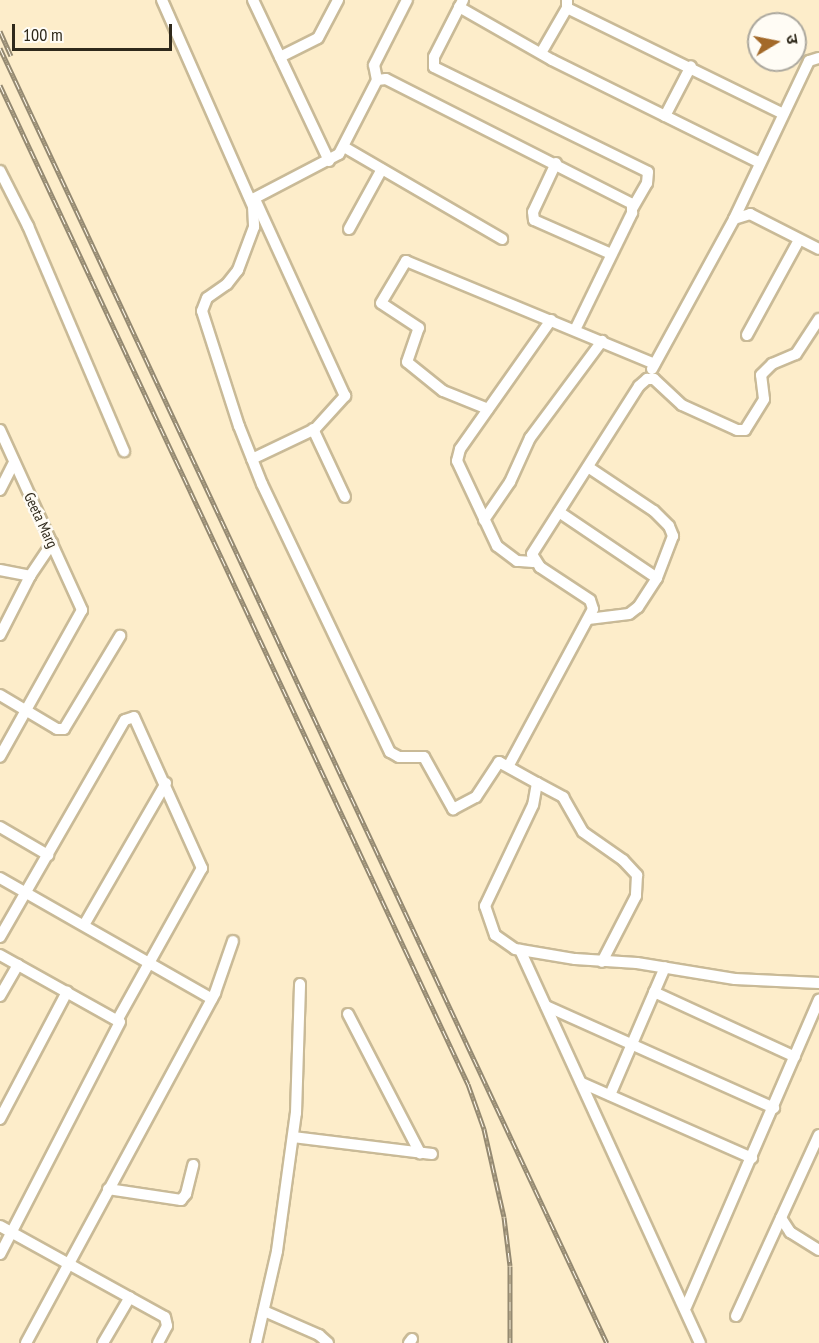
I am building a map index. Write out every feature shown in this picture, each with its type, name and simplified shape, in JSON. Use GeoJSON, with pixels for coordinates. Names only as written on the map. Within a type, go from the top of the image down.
{"type":"FeatureCollection","features":[{"type":"Feature","properties":{"kind":"street"},"geometry":{"type":"LineString","coordinates":[[162,0],[344,390],[342,400],[313,429],[252,459]]}},
{"type":"Feature","properties":{"kind":"street"},"geometry":{"type":"LineString","coordinates":[[253,0],[329,161]]}},
{"type":"Feature","properties":{"kind":"street"},"geometry":{"type":"LineString","coordinates":[[280,57],[318,38],[338,0]]}},
{"type":"Feature","properties":{"kind":"street"},"geometry":{"type":"LineString","coordinates":[[253,199],[329,161],[344,147],[377,80],[374,65],[407,0]]}},
{"type":"Feature","properties":{"kind":"street"},"geometry":{"type":"LineString","coordinates":[[575,330],[633,207],[647,183],[648,172],[434,67],[434,57],[461,3],[541,53],[758,162]]}},
{"type":"Feature","properties":{"kind":"street"},"geometry":{"type":"LineString","coordinates":[[541,53],[567,4],[783,114]]}},
{"type":"Feature","properties":{"kind":"street"},"geometry":{"type":"LineString","coordinates":[[533,562],[532,554],[647,379],[734,219],[758,162],[809,61],[819,58]]}},
{"type":"Feature","properties":{"kind":"street"},"geometry":{"type":"LineString","coordinates":[[665,116],[691,66]]}},
{"type":"Feature","properties":{"kind":"street"},"geometry":{"type":"LineString","coordinates":[[377,80],[386,80],[556,163],[629,200],[633,207]]}},
{"type":"Feature","properties":{"kind":"street"},"geometry":{"type":"LineString","coordinates":[[344,147],[502,239]]}},
{"type":"Feature","properties":{"kind":"street"},"geometry":{"type":"LineString","coordinates":[[556,163],[533,212],[534,220],[611,254]]}},
{"type":"Feature","properties":{"kind":"street"},"geometry":{"type":"LineString","coordinates":[[348,229],[381,169]]}},
{"type":"Feature","properties":{"kind":"street"},"geometry":{"type":"LineString","coordinates":[[0,171],[28,226],[124,451]]}},
{"type":"Feature","properties":{"kind":"street"},"geometry":{"type":"LineString","coordinates":[[253,199],[254,227],[248,250],[238,270],[227,284],[207,298],[202,311],[252,459],[390,752],[399,757],[424,757],[453,809],[476,797],[496,763],[509,765],[563,797],[583,832],[623,860],[637,875],[636,896],[602,962]]}},
{"type":"Feature","properties":{"kind":"street"},"geometry":{"type":"LineString","coordinates":[[734,219],[750,214],[819,249]]}},
{"type":"Feature","properties":{"kind":"street"},"geometry":{"type":"LineString","coordinates":[[747,334],[800,240]]}},
{"type":"Feature","properties":{"kind":"street"},"geometry":{"type":"LineString","coordinates":[[488,409],[442,392],[409,364],[407,356],[419,328],[381,303],[404,263],[409,261],[655,364]]}},
{"type":"Feature","properties":{"kind":"street"},"geometry":{"type":"LineString","coordinates":[[647,379],[654,379],[673,398],[702,416],[745,430],[764,399],[761,375],[772,364],[796,354],[819,319]]}},
{"type":"Feature","properties":{"kind":"street"},"geometry":{"type":"LineString","coordinates":[[509,765],[590,620],[590,600],[533,562],[509,558],[497,546],[457,461],[460,449],[551,320]]}},
{"type":"Feature","properties":{"kind":"street"},"geometry":{"type":"LineString","coordinates":[[484,520],[510,482],[530,438],[602,341]]}},
{"type":"Feature","properties":{"kind":"street"},"geometry":{"type":"LineString","coordinates":[[313,429],[345,497]]}},
{"type":"Feature","properties":{"kind":"street","name":"Geeta Marg"},"geometry":{"type":"LineString","coordinates":[[0,430],[82,610],[26,711]]}},
{"type":"Feature","properties":{"kind":"street"},"geometry":{"type":"LineString","coordinates":[[0,490],[14,462]]}},
{"type":"Feature","properties":{"kind":"street"},"geometry":{"type":"LineString","coordinates":[[588,467],[654,511],[669,526],[672,546],[657,578],[633,612],[590,620]]}},
{"type":"Feature","properties":{"kind":"street"},"geometry":{"type":"LineString","coordinates":[[559,512],[657,578]]}},
{"type":"Feature","properties":{"kind":"street"},"geometry":{"type":"LineString","coordinates":[[0,635],[30,576],[52,543]]}},
{"type":"Feature","properties":{"kind":"street"},"geometry":{"type":"LineString","coordinates":[[0,570],[30,576]]}},
{"type":"Feature","properties":{"kind":"street"},"geometry":{"type":"LineString","coordinates":[[0,694],[57,729],[67,728],[120,636]]}},
{"type":"Feature","properties":{"kind":"street"},"geometry":{"type":"LineString","coordinates":[[0,757],[26,711]]}},
{"type":"Feature","properties":{"kind":"street"},"geometry":{"type":"LineString","coordinates":[[0,937],[128,717],[134,717],[166,783],[202,868],[148,961],[118,1019],[120,1027],[0,1254]]}},
{"type":"Feature","properties":{"kind":"street"},"geometry":{"type":"LineString","coordinates":[[84,925],[166,783]]}},
{"type":"Feature","properties":{"kind":"street"},"geometry":{"type":"LineString","coordinates":[[537,783],[533,806],[484,910],[495,935],[507,946],[602,962],[664,968],[735,979],[819,983]]}},
{"type":"Feature","properties":{"kind":"street"},"geometry":{"type":"LineString","coordinates":[[0,827],[48,855]]}},
{"type":"Feature","properties":{"kind":"street"},"geometry":{"type":"LineString","coordinates":[[0,878],[212,999]]}},
{"type":"Feature","properties":{"kind":"street"},"geometry":{"type":"LineString","coordinates":[[26,1343],[212,999],[233,941]]}},
{"type":"Feature","properties":{"kind":"street"},"geometry":{"type":"LineString","coordinates":[[520,950],[686,1307],[700,1343]]}},
{"type":"Feature","properties":{"kind":"street"},"geometry":{"type":"LineString","coordinates":[[0,955],[118,1019]]}},
{"type":"Feature","properties":{"kind":"street"},"geometry":{"type":"LineString","coordinates":[[0,996],[18,965]]}},
{"type":"Feature","properties":{"kind":"street"},"geometry":{"type":"LineString","coordinates":[[610,1095],[664,968]]}},
{"type":"Feature","properties":{"kind":"street"},"geometry":{"type":"LineString","coordinates":[[256,1343],[264,1311],[293,1137],[300,984]]}},
{"type":"Feature","properties":{"kind":"street"},"geometry":{"type":"LineString","coordinates":[[0,1119],[67,992]]}},
{"type":"Feature","properties":{"kind":"street"},"geometry":{"type":"LineString","coordinates":[[654,992],[795,1057]]}},
{"type":"Feature","properties":{"kind":"street"},"geometry":{"type":"LineString","coordinates":[[686,1307],[774,1108],[819,999]]}},
{"type":"Feature","properties":{"kind":"street"},"geometry":{"type":"LineString","coordinates":[[546,1006],[774,1108]]}},
{"type":"Feature","properties":{"kind":"street"},"geometry":{"type":"LineString","coordinates":[[348,1014],[420,1153]]}},
{"type":"Feature","properties":{"kind":"street"},"geometry":{"type":"LineString","coordinates":[[582,1083],[752,1158]]}},
{"type":"Feature","properties":{"kind":"street"},"geometry":{"type":"LineString","coordinates":[[736,1316],[819,1135]]}},
{"type":"Feature","properties":{"kind":"street"},"geometry":{"type":"LineString","coordinates":[[293,1137],[432,1154]]}},
{"type":"Feature","properties":{"kind":"street"},"geometry":{"type":"LineString","coordinates":[[108,1189],[183,1199],[193,1165]]}},
{"type":"Feature","properties":{"kind":"street"},"geometry":{"type":"LineString","coordinates":[[781,1218],[790,1232],[819,1250]]}},
{"type":"Feature","properties":{"kind":"street"},"geometry":{"type":"LineString","coordinates":[[0,1226],[168,1320],[158,1343]]}},
{"type":"Feature","properties":{"kind":"street"},"geometry":{"type":"LineString","coordinates":[[103,1343],[130,1297]]}},
{"type":"Feature","properties":{"kind":"street"},"geometry":{"type":"LineString","coordinates":[[264,1311],[320,1335],[328,1343]]}},
{"type":"Feature","properties":{"kind":"railway"},"geometry":{"type":"LineString","coordinates":[[0,31],[11,56]]}},
{"type":"Feature","properties":{"kind":"railway"},"geometry":{"type":"LineString","coordinates":[[0,48],[607,1343]]}},
{"type":"Feature","properties":{"kind":"railway"},"geometry":{"type":"LineString","coordinates":[[0,85],[468,1084],[484,1129],[504,1217],[510,1266],[510,1343]]}}]}
